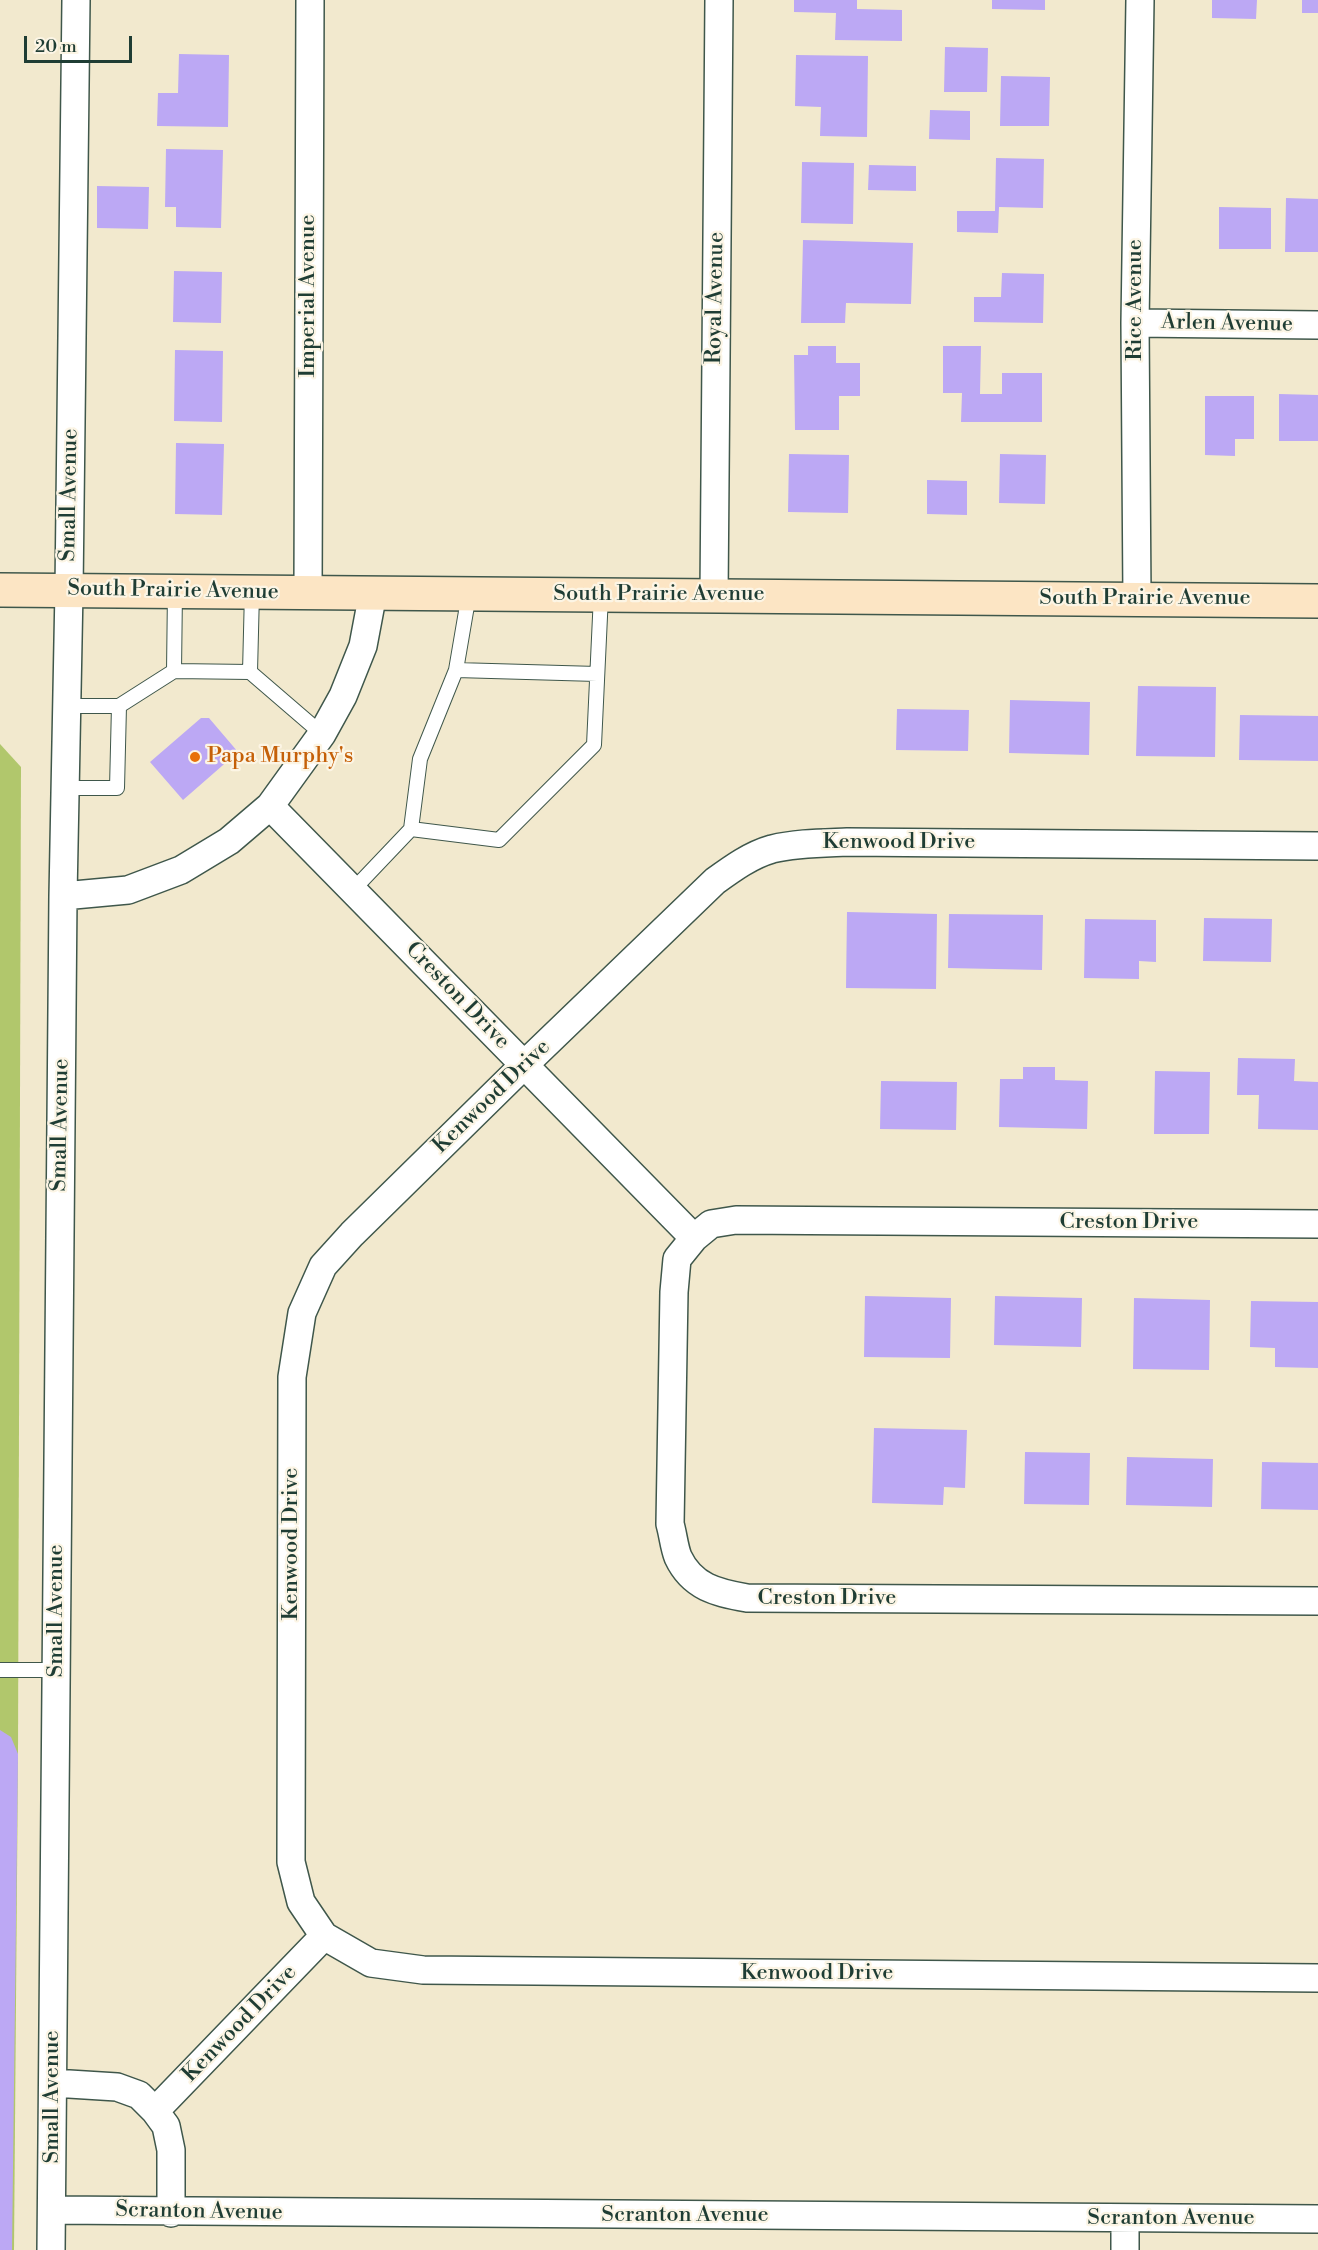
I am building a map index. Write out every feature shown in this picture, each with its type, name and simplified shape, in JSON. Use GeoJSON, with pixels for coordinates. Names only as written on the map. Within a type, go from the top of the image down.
{"type":"FeatureCollection","features":[{"type":"Feature","properties":{"kind":"main road","name":"South Prairie Avenue"},"geometry":{"type":"LineString","coordinates":[[0,590],[1318,601]]}},
{"type":"Feature","properties":{"kind":"street","name":"Small Avenue"},"geometry":{"type":"LineString","coordinates":[[51,2250],[63,896],[76,0]]}},
{"type":"Feature","properties":{"kind":"street","name":"Imperial Avenue"},"geometry":{"type":"LineString","coordinates":[[308,592],[310,0]]}},
{"type":"Feature","properties":{"kind":"street","name":"Royal Avenue"},"geometry":{"type":"LineString","coordinates":[[714,595],[719,0]]}},
{"type":"Feature","properties":{"kind":"street","name":"Rice Avenue"},"geometry":{"type":"LineString","coordinates":[[1137,599],[1135,323],[1140,0]]}},
{"type":"Feature","properties":{"kind":"street","name":"Arlen Avenue"},"geometry":{"type":"LineString","coordinates":[[1135,323],[1318,325]]}},
{"type":"Feature","properties":{"kind":"street"},"geometry":{"type":"LineString","coordinates":[[63,896],[128,890],[182,870],[229,842],[270,806],[322,734],[343,696],[363,646],[373,594]]}},
{"type":"Feature","properties":{"kind":"street","name":"Creston Drive"},"geometry":{"type":"LineString","coordinates":[[270,806],[694,1238]]}},
{"type":"Feature","properties":{"kind":"street","name":"Kenwood Drive"},"geometry":{"type":"LineString","coordinates":[[1318,846],[847,842],[772,849],[743,861],[715,880],[352,1234],[323,1266],[302,1313],[292,1377],[291,1862],[301,1902],[324,1936],[371,1963],[423,1970],[1318,1978]]}},
{"type":"Feature","properties":{"kind":"street","name":"Creston Drive"},"geometry":{"type":"LineString","coordinates":[[1318,1224],[736,1220],[711,1224],[694,1238],[677,1259],[674,1292],[670,1524],[678,1556],[694,1580],[719,1593],[747,1598],[1318,1601]]}},
{"type":"Feature","properties":{"kind":"street","name":"Kenwood Drive"},"geometry":{"type":"LineString","coordinates":[[155,2110],[324,1936]]}},
{"type":"Feature","properties":{"kind":"street"},"geometry":{"type":"LineString","coordinates":[[53,2083],[117,2087],[139,2095],[155,2110],[165,2126],[171,2150],[171,2212]]}},
{"type":"Feature","properties":{"kind":"street","name":"Scranton Avenue"},"geometry":{"type":"LineString","coordinates":[[52,2210],[1318,2219]]}},
{"type":"Feature","properties":{"kind":"street"},"geometry":{"type":"LineString","coordinates":[[1125,2218],[1125,2250]]}},
{"type":"Feature","properties":{"kind":"lane"},"geometry":{"type":"LineString","coordinates":[[174,672],[175,591]]}},
{"type":"Feature","properties":{"kind":"lane"},"geometry":{"type":"LineString","coordinates":[[250,672],[252,592]]}},
{"type":"Feature","properties":{"kind":"lane"},"geometry":{"type":"LineString","coordinates":[[353,890],[411,829],[420,759],[456,670],[469,594]]}},
{"type":"Feature","properties":{"kind":"lane"},"geometry":{"type":"LineString","coordinates":[[411,829],[499,840],[594,745],[601,595]]}},
{"type":"Feature","properties":{"kind":"lane"},"geometry":{"type":"LineString","coordinates":[[456,670],[597,674]]}},
{"type":"Feature","properties":{"kind":"lane"},"geometry":{"type":"LineString","coordinates":[[67,706],[119,706],[174,672],[250,672],[322,734]]}},
{"type":"Feature","properties":{"kind":"lane"},"geometry":{"type":"LineString","coordinates":[[65,788],[117,788],[119,706]]}},
{"type":"Feature","properties":{"kind":"lane"},"geometry":{"type":"LineString","coordinates":[[0,1670],[56,1670]]}},
{"type":"Feature","properties":{"kind":"green space"},"geometry":{"type":"Polygon","coordinates":[[[0,744],[21,767],[14,2250],[0,2250],[0,744]]]}},
{"type":"Feature","properties":{"kind":"building"},"geometry":{"type":"Polygon","coordinates":[[[794,0],[857,0],[857,9],[902,10],[902,41],[835,40],[836,13],[794,12],[794,0]]]}},
{"type":"Feature","properties":{"kind":"building"},"geometry":{"type":"Polygon","coordinates":[[[992,0],[1045,0],[1045,10],[992,9],[992,0]]]}},
{"type":"Feature","properties":{"kind":"building"},"geometry":{"type":"Polygon","coordinates":[[[1212,0],[1257,0],[1256,19],[1212,18],[1212,0]]]}},
{"type":"Feature","properties":{"kind":"building"},"geometry":{"type":"Polygon","coordinates":[[[1302,0],[1318,0],[1318,13],[1302,13],[1302,0]]]}},
{"type":"Feature","properties":{"kind":"building"},"geometry":{"type":"Polygon","coordinates":[[[945,47],[988,48],[987,92],[944,92],[945,47]]]}},
{"type":"Feature","properties":{"kind":"building"},"geometry":{"type":"Polygon","coordinates":[[[179,54],[229,55],[228,127],[157,126],[158,93],[178,93],[179,54]]]}},
{"type":"Feature","properties":{"kind":"building"},"geometry":{"type":"Polygon","coordinates":[[[796,55],[868,56],[867,137],[820,136],[821,107],[795,106],[796,55]]]}},
{"type":"Feature","properties":{"kind":"building"},"geometry":{"type":"Polygon","coordinates":[[[1001,76],[1050,77],[1049,126],[1000,126],[1001,76]]]}},
{"type":"Feature","properties":{"kind":"building"},"geometry":{"type":"Polygon","coordinates":[[[930,110],[970,111],[970,140],[929,139],[930,110]]]}},
{"type":"Feature","properties":{"kind":"building"},"geometry":{"type":"Polygon","coordinates":[[[166,149],[223,150],[221,228],[176,227],[176,207],[165,207],[166,149]]]}},
{"type":"Feature","properties":{"kind":"building"},"geometry":{"type":"Polygon","coordinates":[[[996,158],[1044,159],[1043,208],[999,207],[998,233],[957,232],[957,211],[995,211],[996,158]]]}},
{"type":"Feature","properties":{"kind":"building"},"geometry":{"type":"Polygon","coordinates":[[[802,162],[854,163],[853,224],[801,223],[802,162]]]}},
{"type":"Feature","properties":{"kind":"building"},"geometry":{"type":"Polygon","coordinates":[[[869,165],[916,166],[916,191],[868,190],[869,165]]]}},
{"type":"Feature","properties":{"kind":"building"},"geometry":{"type":"Polygon","coordinates":[[[97,186],[149,187],[148,229],[97,228],[97,186]]]}},
{"type":"Feature","properties":{"kind":"building"},"geometry":{"type":"Polygon","coordinates":[[[1286,198],[1318,199],[1318,252],[1285,252],[1286,198]]]}},
{"type":"Feature","properties":{"kind":"building"},"geometry":{"type":"Polygon","coordinates":[[[1219,207],[1271,208],[1271,249],[1219,249],[1219,207]]]}},
{"type":"Feature","properties":{"kind":"building"},"geometry":{"type":"Polygon","coordinates":[[[803,240],[913,243],[911,304],[846,303],[845,323],[801,323],[803,240]]]}},
{"type":"Feature","properties":{"kind":"building"},"geometry":{"type":"Polygon","coordinates":[[[174,271],[222,272],[221,323],[173,322],[174,271]]]}},
{"type":"Feature","properties":{"kind":"building"},"geometry":{"type":"Polygon","coordinates":[[[1002,273],[1044,274],[1043,323],[974,322],[974,297],[1001,297],[1002,273]]]}},
{"type":"Feature","properties":{"kind":"building"},"geometry":{"type":"Polygon","coordinates":[[[808,346],[836,346],[836,363],[860,363],[860,396],[839,396],[839,430],[795,430],[794,355],[808,355],[808,346]]]}},
{"type":"Feature","properties":{"kind":"building"},"geometry":{"type":"Polygon","coordinates":[[[943,346],[981,346],[980,394],[1002,394],[1002,373],[1042,373],[1042,422],[961,422],[962,393],[943,393],[943,346]]]}},
{"type":"Feature","properties":{"kind":"building"},"geometry":{"type":"Polygon","coordinates":[[[175,350],[223,351],[222,422],[174,421],[175,350]]]}},
{"type":"Feature","properties":{"kind":"building"},"geometry":{"type":"Polygon","coordinates":[[[1279,394],[1318,395],[1318,441],[1279,441],[1279,394]]]}},
{"type":"Feature","properties":{"kind":"building"},"geometry":{"type":"Polygon","coordinates":[[[1205,396],[1254,396],[1254,439],[1235,439],[1235,456],[1205,455],[1205,396]]]}},
{"type":"Feature","properties":{"kind":"building"},"geometry":{"type":"Polygon","coordinates":[[[176,443],[224,444],[222,515],[175,514],[176,443]]]}},
{"type":"Feature","properties":{"kind":"building"},"geometry":{"type":"Polygon","coordinates":[[[789,454],[849,455],[848,513],[788,512],[789,454]]]}},
{"type":"Feature","properties":{"kind":"building"},"geometry":{"type":"Polygon","coordinates":[[[1000,454],[1046,455],[1045,504],[999,503],[1000,454]]]}},
{"type":"Feature","properties":{"kind":"building"},"geometry":{"type":"Polygon","coordinates":[[[927,480],[967,481],[967,515],[927,514],[927,480]]]}},
{"type":"Feature","properties":{"kind":"building"},"geometry":{"type":"Polygon","coordinates":[[[1138,686],[1216,687],[1215,757],[1136,756],[1138,686]]]}},
{"type":"Feature","properties":{"kind":"building"},"geometry":{"type":"Polygon","coordinates":[[[1010,700],[1090,702],[1089,755],[1009,753],[1010,700]]]}},
{"type":"Feature","properties":{"kind":"building"},"geometry":{"type":"Polygon","coordinates":[[[897,709],[969,710],[968,751],[896,750],[897,709]]]}},
{"type":"Feature","properties":{"kind":"building"},"geometry":{"type":"Polygon","coordinates":[[[1240,715],[1318,716],[1318,761],[1239,760],[1240,715]]]}},
{"type":"Feature","properties":{"kind":"building","name":"Papa Murphy's"},"geometry":{"type":"Polygon","coordinates":[[[201,718],[209,718],[238,752],[183,800],[150,762],[201,718]]]}},
{"type":"Feature","properties":{"kind":"building"},"geometry":{"type":"Polygon","coordinates":[[[847,912],[937,914],[936,989],[846,988],[847,912]]]}},
{"type":"Feature","properties":{"kind":"building"},"geometry":{"type":"Polygon","coordinates":[[[949,914],[1043,915],[1042,970],[948,968],[949,914]]]}},
{"type":"Feature","properties":{"kind":"building"},"geometry":{"type":"Polygon","coordinates":[[[1204,918],[1272,919],[1271,962],[1203,961],[1204,918]]]}},
{"type":"Feature","properties":{"kind":"building"},"geometry":{"type":"Polygon","coordinates":[[[1085,919],[1156,920],[1156,962],[1139,961],[1139,979],[1084,978],[1085,919]]]}},
{"type":"Feature","properties":{"kind":"building"},"geometry":{"type":"Polygon","coordinates":[[[1238,1058],[1295,1059],[1294,1081],[1318,1082],[1318,1130],[1258,1129],[1259,1095],[1237,1095],[1238,1058]]]}},
{"type":"Feature","properties":{"kind":"building"},"geometry":{"type":"Polygon","coordinates":[[[1023,1067],[1055,1067],[1055,1080],[1088,1081],[1087,1129],[999,1127],[1000,1079],[1023,1079],[1023,1067]]]}},
{"type":"Feature","properties":{"kind":"building"},"geometry":{"type":"Polygon","coordinates":[[[1155,1071],[1210,1072],[1209,1134],[1154,1134],[1155,1071]]]}},
{"type":"Feature","properties":{"kind":"building"},"geometry":{"type":"Polygon","coordinates":[[[881,1081],[957,1082],[956,1130],[880,1129],[881,1081]]]}},
{"type":"Feature","properties":{"kind":"building"},"geometry":{"type":"Polygon","coordinates":[[[865,1296],[951,1298],[950,1358],[864,1357],[865,1296]]]}},
{"type":"Feature","properties":{"kind":"building"},"geometry":{"type":"Polygon","coordinates":[[[995,1296],[1082,1298],[1081,1347],[994,1345],[995,1296]]]}},
{"type":"Feature","properties":{"kind":"building"},"geometry":{"type":"Polygon","coordinates":[[[1134,1298],[1210,1300],[1209,1370],[1133,1369],[1134,1298]]]}},
{"type":"Feature","properties":{"kind":"building"},"geometry":{"type":"Polygon","coordinates":[[[1251,1301],[1318,1302],[1318,1368],[1275,1367],[1275,1348],[1250,1347],[1251,1301]]]}},
{"type":"Feature","properties":{"kind":"building"},"geometry":{"type":"Polygon","coordinates":[[[874,1428],[967,1430],[965,1488],[944,1487],[943,1505],[872,1503],[874,1428]]]}},
{"type":"Feature","properties":{"kind":"building"},"geometry":{"type":"Polygon","coordinates":[[[1025,1452],[1090,1453],[1089,1505],[1024,1504],[1025,1452]]]}},
{"type":"Feature","properties":{"kind":"building"},"geometry":{"type":"Polygon","coordinates":[[[1127,1457],[1213,1459],[1212,1507],[1126,1505],[1127,1457]]]}},
{"type":"Feature","properties":{"kind":"building"},"geometry":{"type":"Polygon","coordinates":[[[1262,1462],[1318,1463],[1318,1510],[1261,1509],[1262,1462]]]}},
{"type":"Feature","properties":{"kind":"building"},"geometry":{"type":"Polygon","coordinates":[[[0,1730],[11,1737],[18,1754],[12,2250],[0,2250],[0,1730]]]}},
{"type":"Feature","properties":{"kind":"place","name":"Papa Murphy's"},"geometry":{"type":"Point","coordinates":[195,757]}}]}
